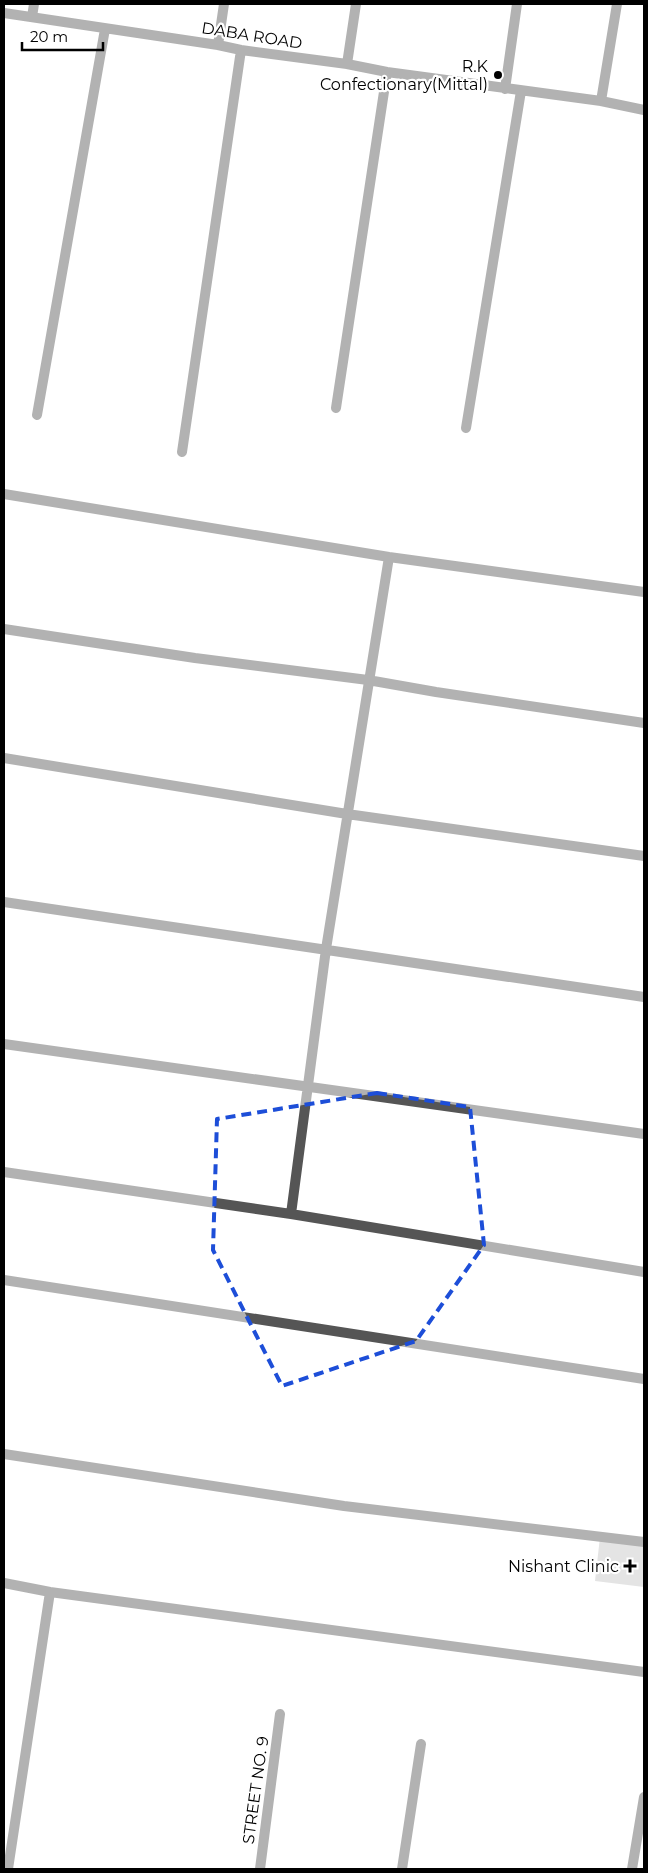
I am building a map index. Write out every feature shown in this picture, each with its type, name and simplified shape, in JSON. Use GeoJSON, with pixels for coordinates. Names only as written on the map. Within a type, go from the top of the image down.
{"type":"FeatureCollection","features":[{"type":"Feature","properties":{"kind":"street"},"geometry":{"type":"LineString","coordinates":[[32,17],[34,4]]}},
{"type":"Feature","properties":{"kind":"street"},"geometry":{"type":"LineString","coordinates":[[218,45],[224,4]]}},
{"type":"Feature","properties":{"kind":"street"},"geometry":{"type":"LineString","coordinates":[[347,64],[356,4]]}},
{"type":"Feature","properties":{"kind":"street"},"geometry":{"type":"LineString","coordinates":[[505,89],[517,4]]}},
{"type":"Feature","properties":{"kind":"street"},"geometry":{"type":"LineString","coordinates":[[601,101],[617,4]]}},
{"type":"Feature","properties":{"kind":"street","name":"DABA ROAD"},"geometry":{"type":"LineString","coordinates":[[4,14],[347,64],[387,72],[601,101],[644,110]]}},
{"type":"Feature","properties":{"kind":"street"},"geometry":{"type":"LineString","coordinates":[[36,415],[105,28]]}},
{"type":"Feature","properties":{"kind":"street"},"geometry":{"type":"LineString","coordinates":[[182,452],[241,50]]}},
{"type":"Feature","properties":{"kind":"street"},"geometry":{"type":"LineString","coordinates":[[336,408],[387,72]]}},
{"type":"Feature","properties":{"kind":"street"},"geometry":{"type":"LineString","coordinates":[[466,428],[521,91]]}},
{"type":"Feature","properties":{"kind":"street"},"geometry":{"type":"LineString","coordinates":[[4,494],[389,556],[644,592]]}},
{"type":"Feature","properties":{"kind":"street"},"geometry":{"type":"LineString","coordinates":[[291,1214],[306,1088],[326,949],[389,556]]}},
{"type":"Feature","properties":{"kind":"street"},"geometry":{"type":"LineString","coordinates":[[4,629],[195,658],[368,680],[644,723]]}},
{"type":"Feature","properties":{"kind":"street"},"geometry":{"type":"LineString","coordinates":[[4,758],[347,814],[644,856]]}},
{"type":"Feature","properties":{"kind":"street"},"geometry":{"type":"LineString","coordinates":[[4,902],[644,997]]}},
{"type":"Feature","properties":{"kind":"street"},"geometry":{"type":"LineString","coordinates":[[4,1044],[306,1088],[644,1134]]}},
{"type":"Feature","properties":{"kind":"street"},"geometry":{"type":"LineString","coordinates":[[4,1172],[291,1214],[644,1272]]}},
{"type":"Feature","properties":{"kind":"street"},"geometry":{"type":"LineString","coordinates":[[4,1280],[644,1379]]}},
{"type":"Feature","properties":{"kind":"street"},"geometry":{"type":"LineString","coordinates":[[4,1454],[344,1506],[644,1542]]}},
{"type":"Feature","properties":{"kind":"street"},"geometry":{"type":"LineString","coordinates":[[4,1584],[50,1592],[644,1672]]}},
{"type":"Feature","properties":{"kind":"street"},"geometry":{"type":"LineString","coordinates":[[8,1869],[50,1592]]}},
{"type":"Feature","properties":{"kind":"street","name":"STREET NO. 9"},"geometry":{"type":"LineString","coordinates":[[260,1869],[280,1714]]}},
{"type":"Feature","properties":{"kind":"street"},"geometry":{"type":"LineString","coordinates":[[402,1869],[421,1744]]}},
{"type":"Feature","properties":{"kind":"street"},"geometry":{"type":"LineString","coordinates":[[632,1869],[644,1797]]}},
{"type":"Feature","properties":{"kind":"highlighted area"},"geometry":{"type":"Polygon","coordinates":[[[377,1093],[470,1107],[484,1245],[416,1341],[282,1386],[213,1250],[217,1119],[377,1093]]]}},
{"type":"Feature","properties":{"kind":"building"},"geometry":{"type":"Polygon","coordinates":[[[600,1537],[644,1543],[644,1587],[595,1581],[600,1537]]]}},
{"type":"Feature","properties":{"kind":"place","name":"R.K Confectionary(Mittal)"},"geometry":{"type":"Point","coordinates":[498,75]}},
{"type":"Feature","properties":{"kind":"place","name":"Nishant Clinic"},"geometry":{"type":"Point","coordinates":[630,1566]}}]}
